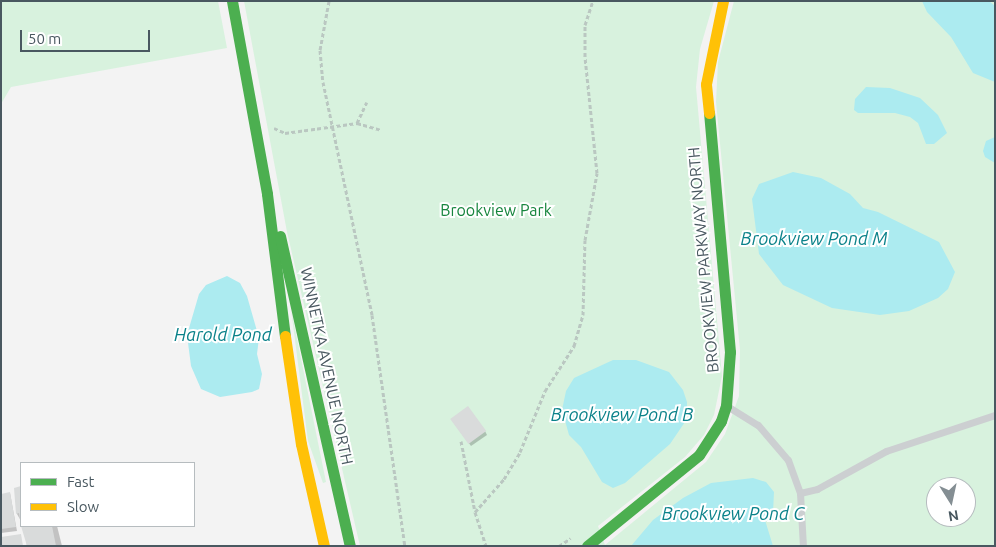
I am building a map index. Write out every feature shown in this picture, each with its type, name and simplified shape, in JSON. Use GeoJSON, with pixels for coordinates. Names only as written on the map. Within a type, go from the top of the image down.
{"type":"FeatureCollection","features":[{"type":"Feature","properties":{"kind":"street","name":"BROOKVIEW PARKWAY NORTH"},"geometry":{"type":"LineString","coordinates":[[587,546],[699,455],[721,422],[726,406],[730,352],[706,84],[723,1]]}},
{"type":"Feature","properties":{"kind":"street","name":"WINNETKA AVENUE NORTH"},"geometry":{"type":"LineString","coordinates":[[232,4],[267,194],[275,278],[299,434],[324,546]]}},
{"type":"Feature","properties":{"kind":"street","name":"WINNETKA AVENUE NORTH"},"geometry":{"type":"LineString","coordinates":[[267,194],[284,248],[350,546]]}},
{"type":"Feature","properties":{"kind":"lane"},"geometry":{"type":"LineString","coordinates":[[726,406],[758,425],[776,443],[788,460],[800,493],[803,546]]}},
{"type":"Feature","properties":{"kind":"lane"},"geometry":{"type":"LineString","coordinates":[[800,493],[817,489],[886,451],[995,415]]}},
{"type":"Feature","properties":{"kind":"path"},"geometry":{"type":"LineString","coordinates":[[329,1],[320,50],[332,127],[372,316],[405,546]]}},
{"type":"Feature","properties":{"kind":"path"},"geometry":{"type":"LineString","coordinates":[[475,512],[504,479],[520,452],[545,391],[574,346],[583,315],[585,240],[597,173],[585,56],[585,25],[593,1]]}},
{"type":"Feature","properties":{"kind":"path"},"geometry":{"type":"LineString","coordinates":[[356,123],[367,102]]}},
{"type":"Feature","properties":{"kind":"path"},"geometry":{"type":"LineString","coordinates":[[271,124],[275,130],[286,133],[356,123],[381,130]]}},
{"type":"Feature","properties":{"kind":"path"},"geometry":{"type":"LineString","coordinates":[[461,441],[475,512],[486,546]]}},
{"type":"Feature","properties":{"kind":"path"},"geometry":{"type":"LineString","coordinates":[[559,546],[578,533]]}},
{"type":"Feature","properties":{"kind":"green space"},"geometry":{"type":"Polygon","coordinates":[[[1,1],[218,1],[227,48],[11,87],[1,104],[1,1]]]}},
{"type":"Feature","properties":{"kind":"green space","name":"Brookview Park"},"geometry":{"type":"Polygon","coordinates":[[[244,1],[714,1],[700,49],[696,87],[722,376],[714,415],[704,435],[685,457],[598,526],[605,545],[706,462],[725,434],[739,396],[740,350],[716,102],[718,62],[734,1],[995,1],[995,546],[360,546],[287,232],[244,1]]]}},
{"type":"Feature","properties":{"kind":"green space"},"geometry":{"type":"Polygon","coordinates":[[[291,309],[326,482],[323,483],[308,441],[291,309]]]}},
{"type":"Feature","properties":{"kind":"water"},"geometry":{"type":"Polygon","coordinates":[[[922,1],[989,1],[995,6],[995,82],[973,73],[951,37],[927,12],[922,1]]]}},
{"type":"Feature","properties":{"kind":"water"},"geometry":{"type":"Polygon","coordinates":[[[866,87],[890,88],[920,98],[938,115],[947,133],[934,144],[926,144],[918,123],[910,117],[895,113],[858,113],[854,110],[855,99],[866,87]]]}},
{"type":"Feature","properties":{"kind":"water"},"geometry":{"type":"Polygon","coordinates":[[[995,137],[995,163],[985,157],[983,151],[986,141],[995,137]]]}},
{"type":"Feature","properties":{"kind":"water","name":"Brookview Pond M"},"geometry":{"type":"Polygon","coordinates":[[[793,172],[821,178],[850,194],[863,208],[878,212],[939,242],[955,272],[948,289],[938,298],[909,311],[880,315],[832,308],[783,285],[759,254],[752,199],[759,184],[793,172]]]}},
{"type":"Feature","properties":{"kind":"water","name":"Harold Pond"},"geometry":{"type":"Polygon","coordinates":[[[227,276],[240,283],[247,296],[259,338],[257,354],[262,374],[259,389],[252,392],[220,397],[201,389],[191,366],[187,335],[199,294],[206,285],[227,276]]]}},
{"type":"Feature","properties":{"kind":"water","name":"Brookview Pond B"},"geometry":{"type":"Polygon","coordinates":[[[613,360],[636,360],[669,372],[683,390],[687,402],[687,419],[670,444],[625,483],[613,488],[602,482],[581,447],[569,435],[562,410],[566,391],[574,378],[613,360]]]}},
{"type":"Feature","properties":{"kind":"water","name":"Brookview Pond C"},"geometry":{"type":"Polygon","coordinates":[[[753,478],[766,482],[774,492],[773,513],[765,520],[773,546],[631,546],[653,520],[683,498],[711,483],[753,478]]]}},
{"type":"Feature","properties":{"kind":"building"},"geometry":{"type":"Polygon","coordinates":[[[468,406],[486,431],[468,444],[450,419],[468,406]]]}},
{"type":"Feature","properties":{"kind":"building"},"geometry":{"type":"Polygon","coordinates":[[[20,486],[20,520],[19,513],[16,514],[14,488],[20,486]]]}},
{"type":"Feature","properties":{"kind":"building"},"geometry":{"type":"Polygon","coordinates":[[[10,492],[16,527],[1,529],[1,494],[10,492]]]}},
{"type":"Feature","properties":{"kind":"building"},"geometry":{"type":"Polygon","coordinates":[[[21,527],[52,527],[56,546],[27,546],[21,527]]]}},
{"type":"Feature","properties":{"kind":"building"},"geometry":{"type":"Polygon","coordinates":[[[21,534],[23,546],[1,546],[1,537],[21,534]]]}},
{"type":"Feature","properties":{"kind":"traffic: fast"},"geometry":{"type":"LineString","coordinates":[[232,1],[267,194],[285,336]]}},
{"type":"Feature","properties":{"kind":"traffic: fast"},"geometry":{"type":"LineString","coordinates":[[587,546],[699,455],[721,421],[726,406],[730,352],[709,113]]}},
{"type":"Feature","properties":{"kind":"traffic: fast"},"geometry":{"type":"LineString","coordinates":[[280,236],[350,546]]}},
{"type":"Feature","properties":{"kind":"traffic: slow"},"geometry":{"type":"LineString","coordinates":[[709,113],[706,84],[723,1]]}},
{"type":"Feature","properties":{"kind":"traffic: slow"},"geometry":{"type":"LineString","coordinates":[[285,336],[301,444],[324,546]]}}]}
